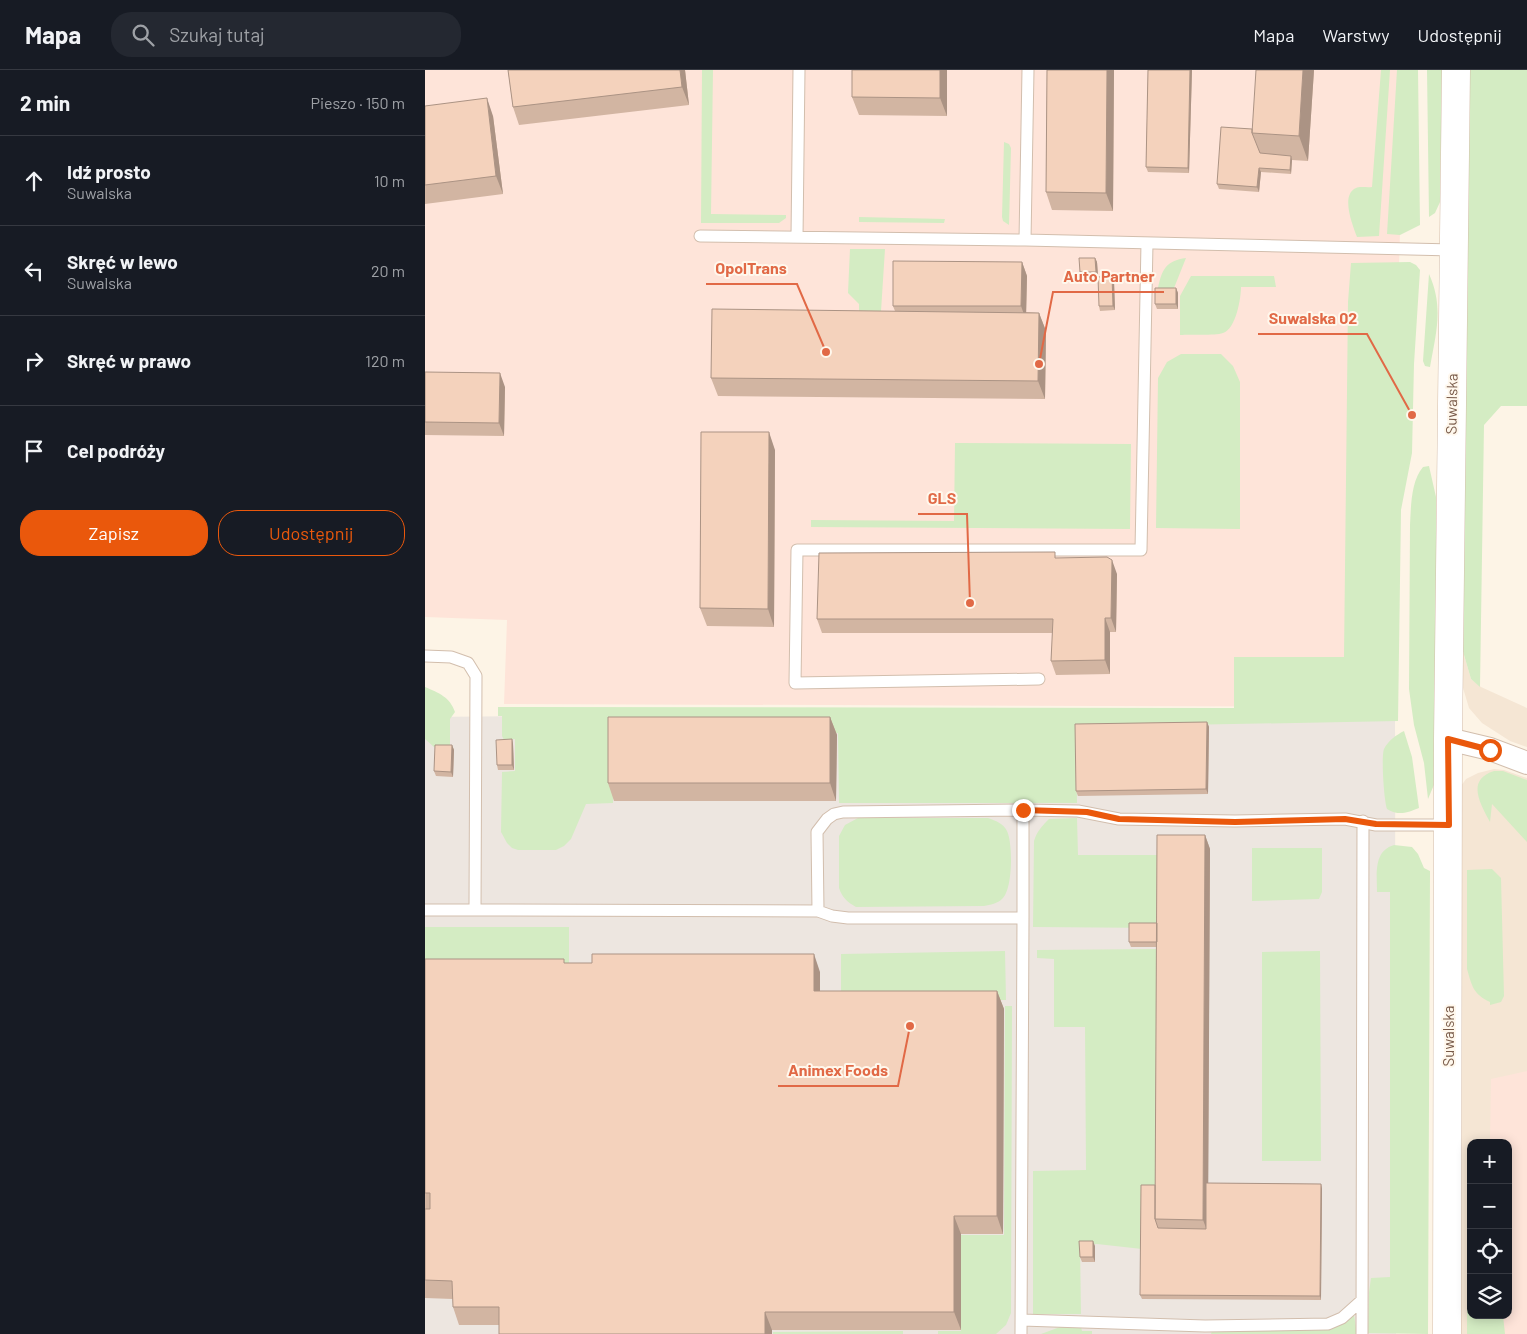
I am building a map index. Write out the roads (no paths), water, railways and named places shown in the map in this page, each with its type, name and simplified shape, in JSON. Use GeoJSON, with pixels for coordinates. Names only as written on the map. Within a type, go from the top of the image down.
{"type":"FeatureCollection","features":[{"type":"Feature","properties":{"kind":"main road","name":"Suwalska"},"geometry":{"type":"LineString","coordinates":[[1447,1334],[1448,739],[1455,70]]}},
{"type":"Feature","properties":{"kind":"street"},"geometry":{"type":"LineString","coordinates":[[1448,739],[1490,750],[1527,763]]}},
{"type":"Feature","properties":{"kind":"lane"},"geometry":{"type":"LineString","coordinates":[[797,237],[799,70]]}},
{"type":"Feature","properties":{"kind":"lane"},"geometry":{"type":"LineString","coordinates":[[1025,240],[1028,70]]}},
{"type":"Feature","properties":{"kind":"lane"},"geometry":{"type":"LineString","coordinates":[[700,236],[1025,240],[1453,250]]}},
{"type":"Feature","properties":{"kind":"lane"},"geometry":{"type":"LineString","coordinates":[[1039,679],[795,683],[797,550],[1141,550],[1147,243]]}},
{"type":"Feature","properties":{"kind":"lane"},"geometry":{"type":"LineString","coordinates":[[425,656],[451,656],[468,663],[476,676],[475,910]]}},
{"type":"Feature","properties":{"kind":"lane"},"geometry":{"type":"LineString","coordinates":[[818,910],[817,832],[821,824],[834,814],[843,812],[1023,810],[1087,812],[1119,819],[1235,822],[1345,819],[1376,824],[1449,825]]}},
{"type":"Feature","properties":{"kind":"lane"},"geometry":{"type":"LineString","coordinates":[[1021,1334],[1023,810]]}},
{"type":"Feature","properties":{"kind":"lane"},"geometry":{"type":"LineString","coordinates":[[1362,1334],[1363,822]]}},
{"type":"Feature","properties":{"kind":"lane"},"geometry":{"type":"LineString","coordinates":[[425,910],[818,910],[832,916],[848,918],[1023,918]]}},
{"type":"Feature","properties":{"kind":"lane"},"geometry":{"type":"LineString","coordinates":[[1021,1320],[1205,1326],[1328,1324],[1342,1318],[1361,1301]]}},
{"type":"Feature","properties":{"kind":"place","name":"OpolTrans"},"geometry":{"type":"Point","coordinates":[826,352]}},
{"type":"Feature","properties":{"kind":"place","name":"Auto Partner"},"geometry":{"type":"Point","coordinates":[1039,364]}},
{"type":"Feature","properties":{"kind":"place","name":"Suwalska 02"},"geometry":{"type":"Point","coordinates":[1412,415]}},
{"type":"Feature","properties":{"kind":"place","name":"GLS"},"geometry":{"type":"Point","coordinates":[970,603]}},
{"type":"Feature","properties":{"kind":"place","name":"Animex Foods"},"geometry":{"type":"Point","coordinates":[910,1026]}}]}
